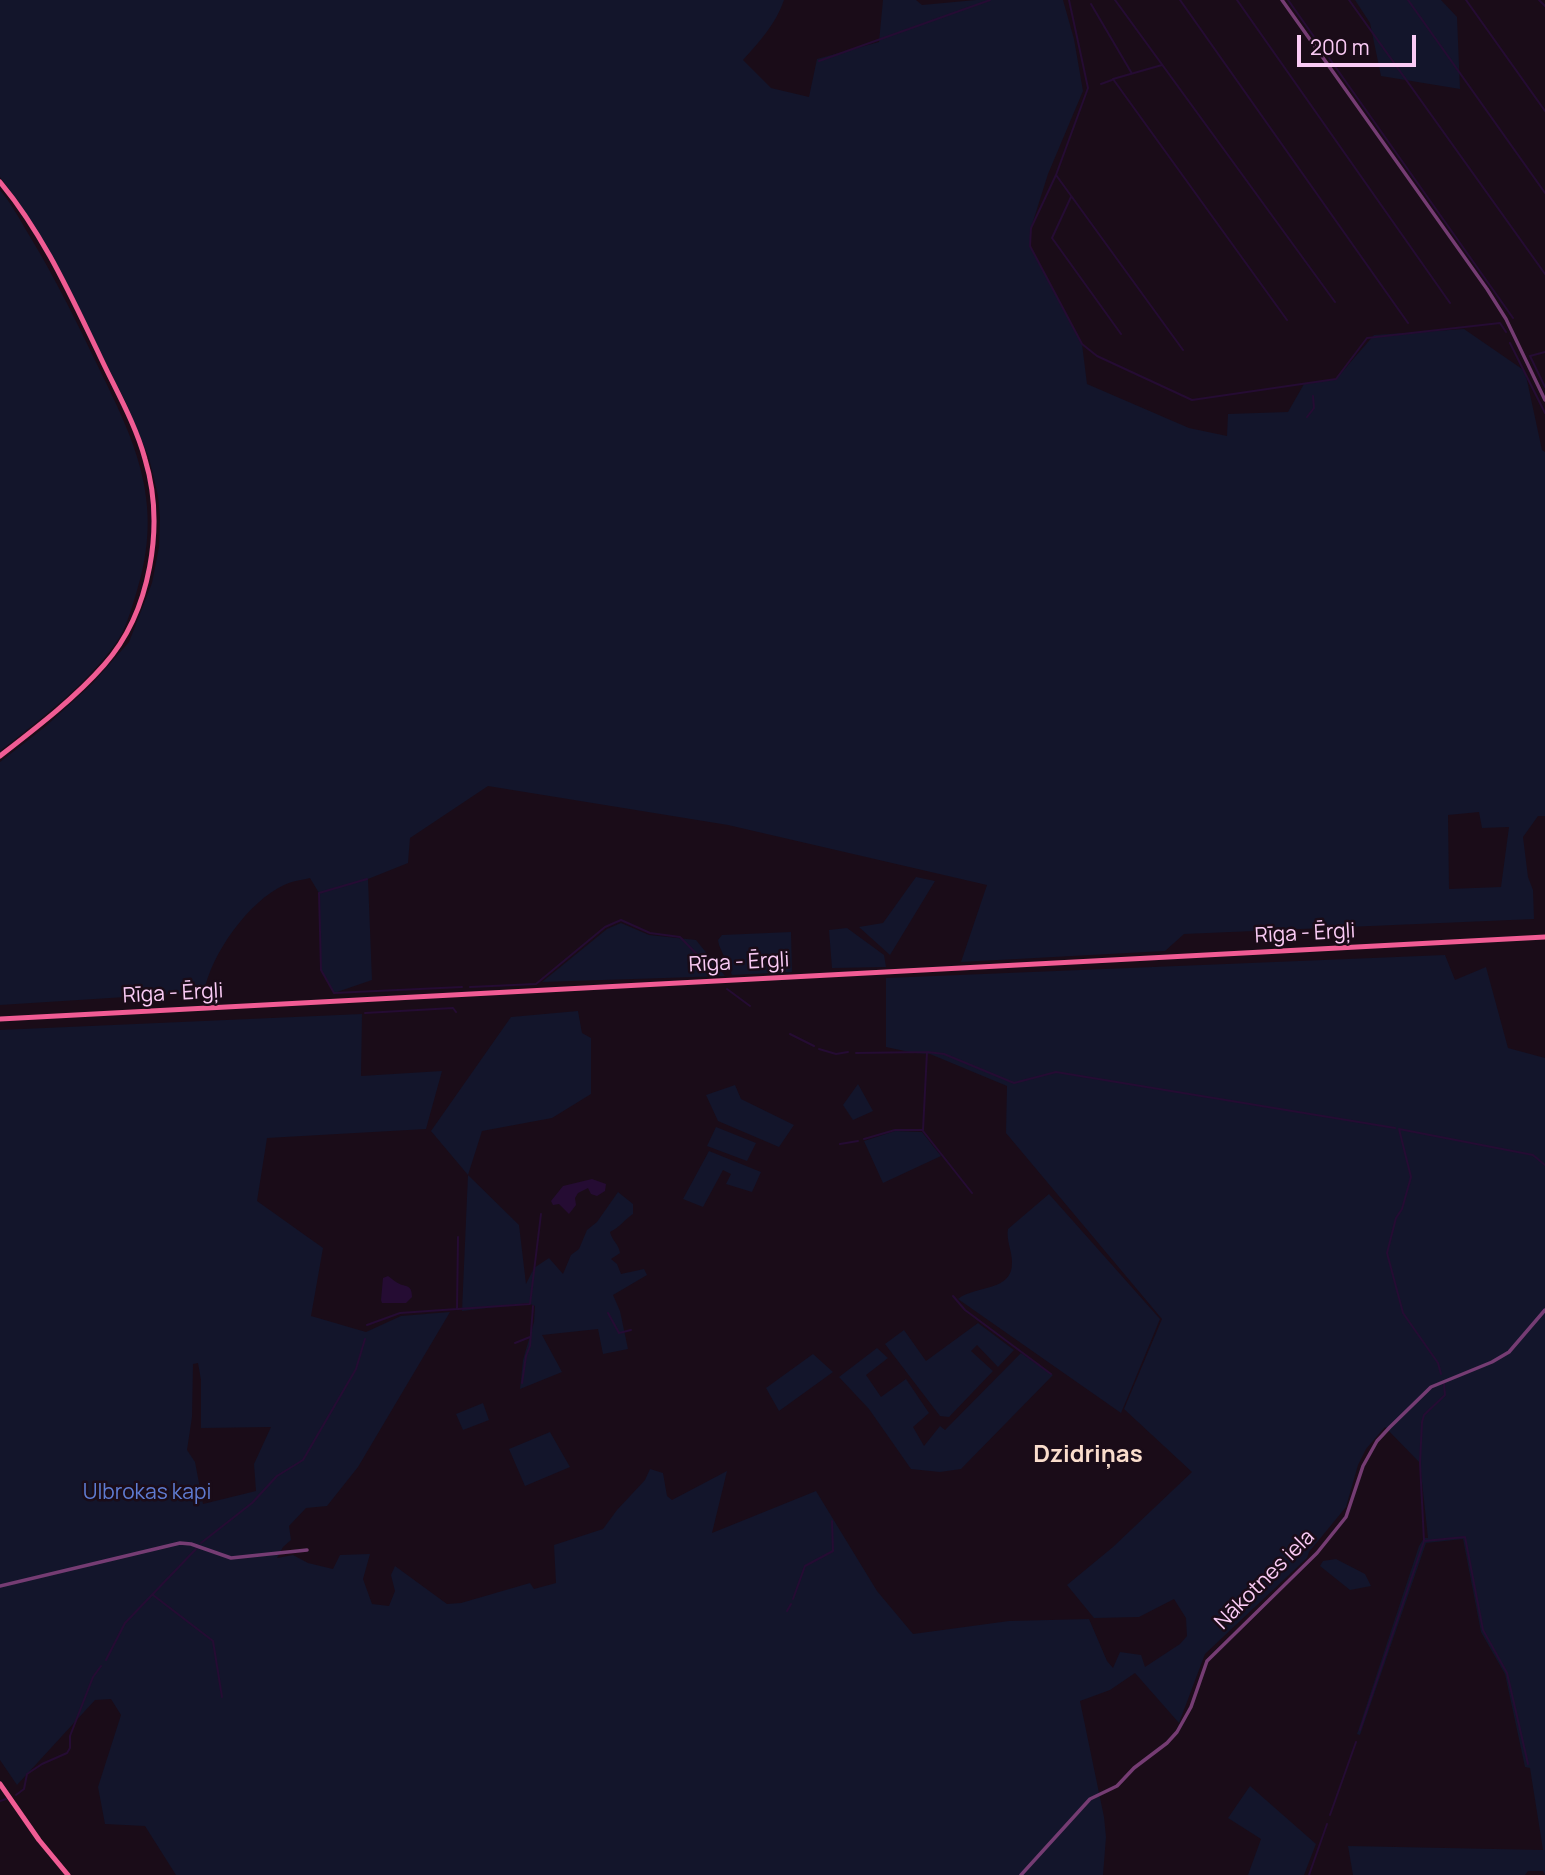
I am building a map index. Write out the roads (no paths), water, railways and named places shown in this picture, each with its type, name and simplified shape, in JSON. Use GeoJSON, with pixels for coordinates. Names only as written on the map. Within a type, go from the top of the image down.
{"type":"FeatureCollection","features":[{"type":"Feature","properties":{"kind":"main road"},"geometry":{"type":"LineString","coordinates":[[0,182],[14,198],[53,262],[122,403],[145,456],[154,514],[152,545],[136,614],[106,663],[41,723],[0,756]]}},
{"type":"Feature","properties":{"kind":"main road","name":"Rīga - Ērgļi"},"geometry":{"type":"LineString","coordinates":[[0,1018],[1545,937]]}},
{"type":"Feature","properties":{"kind":"main road"},"geometry":{"type":"LineString","coordinates":[[0,1784],[39,1840],[68,1875]]}},
{"type":"Feature","properties":{"kind":"street"},"geometry":{"type":"LineString","coordinates":[[1282,0],[1488,289],[1506,319],[1545,400]]}},
{"type":"Feature","properties":{"kind":"street","name":"Nākotnes iela"},"geometry":{"type":"LineString","coordinates":[[1021,1875],[1090,1799],[1117,1786],[1133,1768],[1167,1744],[1177,1732],[1191,1707],[1210,1656],[1321,1548],[1346,1517],[1363,1465],[1377,1441],[1423,1394],[1443,1381],[1492,1362],[1509,1352],[1545,1310]]}},
{"type":"Feature","properties":{"kind":"street"},"geometry":{"type":"LineString","coordinates":[[0,1587],[180,1543],[232,1558],[307,1550]]}},
{"type":"Feature","properties":{"kind":"waterway"},"geometry":{"type":"LineString","coordinates":[[819,61],[990,0]]}},
{"type":"Feature","properties":{"kind":"waterway"},"geometry":{"type":"LineString","coordinates":[[1069,0],[1088,88],[1056,175],[1031,228],[1030,246],[1082,344],[1097,356],[1192,400],[1336,379],[1367,338],[1500,323],[1506,332]]}},
{"type":"Feature","properties":{"kind":"waterway"},"geometry":{"type":"LineString","coordinates":[[1115,0],[1335,302]]}},
{"type":"Feature","properties":{"kind":"waterway"},"geometry":{"type":"LineString","coordinates":[[1180,0],[1408,323]]}},
{"type":"Feature","properties":{"kind":"waterway"},"geometry":{"type":"LineString","coordinates":[[1237,0],[1450,303]]}},
{"type":"Feature","properties":{"kind":"waterway"},"geometry":{"type":"LineString","coordinates":[[1288,0],[1513,318]]}},
{"type":"Feature","properties":{"kind":"waterway"},"geometry":{"type":"LineString","coordinates":[[1349,0],[1545,274]]}},
{"type":"Feature","properties":{"kind":"waterway"},"geometry":{"type":"LineString","coordinates":[[1408,0],[1545,193]]}},
{"type":"Feature","properties":{"kind":"waterway"},"geometry":{"type":"LineString","coordinates":[[1466,0],[1545,111]]}},
{"type":"Feature","properties":{"kind":"waterway"},"geometry":{"type":"LineString","coordinates":[[1539,0],[1545,6]]}},
{"type":"Feature","properties":{"kind":"waterway"},"geometry":{"type":"LineString","coordinates":[[1091,4],[1131,72]]}},
{"type":"Feature","properties":{"kind":"waterway"},"geometry":{"type":"LineString","coordinates":[[1162,65],[1113,79],[1287,320]]}},
{"type":"Feature","properties":{"kind":"waterway"},"geometry":{"type":"LineString","coordinates":[[1101,84],[1112,80]]}},
{"type":"Feature","properties":{"kind":"waterway"},"geometry":{"type":"LineString","coordinates":[[1056,175],[1183,350]]}},
{"type":"Feature","properties":{"kind":"waterway"},"geometry":{"type":"LineString","coordinates":[[1071,197],[1052,238],[1121,334]]}},
{"type":"Feature","properties":{"kind":"waterway"},"geometry":{"type":"LineString","coordinates":[[1510,343],[1545,413]]}},
{"type":"Feature","properties":{"kind":"waterway"},"geometry":{"type":"LineString","coordinates":[[1545,352],[1530,356],[1545,387]]}},
{"type":"Feature","properties":{"kind":"waterway"},"geometry":{"type":"LineString","coordinates":[[1307,417],[1314,408],[1313,396]]}},
{"type":"Feature","properties":{"kind":"waterway"},"geometry":{"type":"LineString","coordinates":[[367,879],[319,893],[321,970],[334,993],[462,987]]}},
{"type":"Feature","properties":{"kind":"waterway"},"geometry":{"type":"LineString","coordinates":[[470,987],[536,984],[605,927],[621,920],[650,933],[680,937],[715,973]]}},
{"type":"Feature","properties":{"kind":"waterway"},"geometry":{"type":"LineString","coordinates":[[727,989],[750,1006]]}},
{"type":"Feature","properties":{"kind":"waterway"},"geometry":{"type":"LineString","coordinates":[[365,1013],[453,1008],[456,1012]]}},
{"type":"Feature","properties":{"kind":"waterway"},"geometry":{"type":"LineString","coordinates":[[790,1034],[814,1046]]}},
{"type":"Feature","properties":{"kind":"waterway"},"geometry":{"type":"LineString","coordinates":[[819,1049],[836,1054],[848,1052]]}},
{"type":"Feature","properties":{"kind":"waterway"},"geometry":{"type":"LineString","coordinates":[[864,1139],[895,1130],[923,1130],[927,1052]]}},
{"type":"Feature","properties":{"kind":"waterway"},"geometry":{"type":"LineString","coordinates":[[856,1053],[944,1054],[1014,1083],[1056,1072],[1395,1128]]}},
{"type":"Feature","properties":{"kind":"waterway"},"geometry":{"type":"LineString","coordinates":[[1441,1374],[1438,1363],[1403,1313],[1387,1253],[1411,1177],[1399,1129],[1533,1155],[1545,1165]]}},
{"type":"Feature","properties":{"kind":"waterway"},"geometry":{"type":"LineString","coordinates":[[923,1131],[972,1193]]}},
{"type":"Feature","properties":{"kind":"waterway"},"geometry":{"type":"LineString","coordinates":[[840,1144],[858,1141]]}},
{"type":"Feature","properties":{"kind":"waterway"},"geometry":{"type":"LineString","coordinates":[[458,1309],[530,1304],[541,1214]]}},
{"type":"Feature","properties":{"kind":"waterway"},"geometry":{"type":"LineString","coordinates":[[367,1325],[400,1313],[457,1309],[458,1237]]}},
{"type":"Feature","properties":{"kind":"waterway"},"geometry":{"type":"LineString","coordinates":[[953,1296],[965,1310],[1051,1374]]}},
{"type":"Feature","properties":{"kind":"waterway"},"geometry":{"type":"LineString","coordinates":[[522,1383],[530,1346],[533,1306]]}},
{"type":"Feature","properties":{"kind":"waterway"},"geometry":{"type":"LineString","coordinates":[[608,1313],[619,1333],[631,1330]]}},
{"type":"Feature","properties":{"kind":"waterway"},"geometry":{"type":"LineString","coordinates":[[515,1343],[530,1337]]}},
{"type":"Feature","properties":{"kind":"waterway"},"geometry":{"type":"LineString","coordinates":[[201,1543],[252,1503],[277,1476],[303,1460],[356,1369],[365,1339]]}},
{"type":"Feature","properties":{"kind":"waterway"},"geometry":{"type":"LineString","coordinates":[[1360,1730],[1424,1541],[1420,1463],[1422,1422],[1424,1415],[1445,1395],[1444,1384]]}},
{"type":"Feature","properties":{"kind":"waterway"},"geometry":{"type":"LineString","coordinates":[[793,1599],[805,1566],[833,1551],[832,1521]]}},
{"type":"Feature","properties":{"kind":"waterway"},"geometry":{"type":"LineString","coordinates":[[1424,1541],[1465,1537],[1483,1630],[1507,1673],[1528,1764]]}},
{"type":"Feature","properties":{"kind":"waterway"},"geometry":{"type":"LineString","coordinates":[[106,1660],[125,1623],[196,1549]]}},
{"type":"Feature","properties":{"kind":"waterway"},"geometry":{"type":"LineString","coordinates":[[153,1595],[213,1641],[222,1697]]}},
{"type":"Feature","properties":{"kind":"waterway"},"geometry":{"type":"LineString","coordinates":[[787,1611],[791,1604]]}},
{"type":"Feature","properties":{"kind":"waterway"},"geometry":{"type":"LineString","coordinates":[[16,1795],[24,1789],[27,1774],[67,1753],[70,1736],[93,1677],[101,1666]]}},
{"type":"Feature","properties":{"kind":"waterway"},"geometry":{"type":"LineString","coordinates":[[1330,1815],[1356,1742]]}},
{"type":"Feature","properties":{"kind":"waterway"},"geometry":{"type":"LineString","coordinates":[[0,1801],[6,1799]]}},
{"type":"Feature","properties":{"kind":"waterway"},"geometry":{"type":"LineString","coordinates":[[1309,1875],[1327,1824]]}},
{"type":"Feature","properties":{"kind":"district","name":"Dzidriņas"},"geometry":{"type":"Point","coordinates":[1088,1455]}},
{"type":"Feature","properties":{"kind":"park label","name":"Ulbrokas kapi"},"geometry":{"type":"Point","coordinates":[147,1493]}}]}
